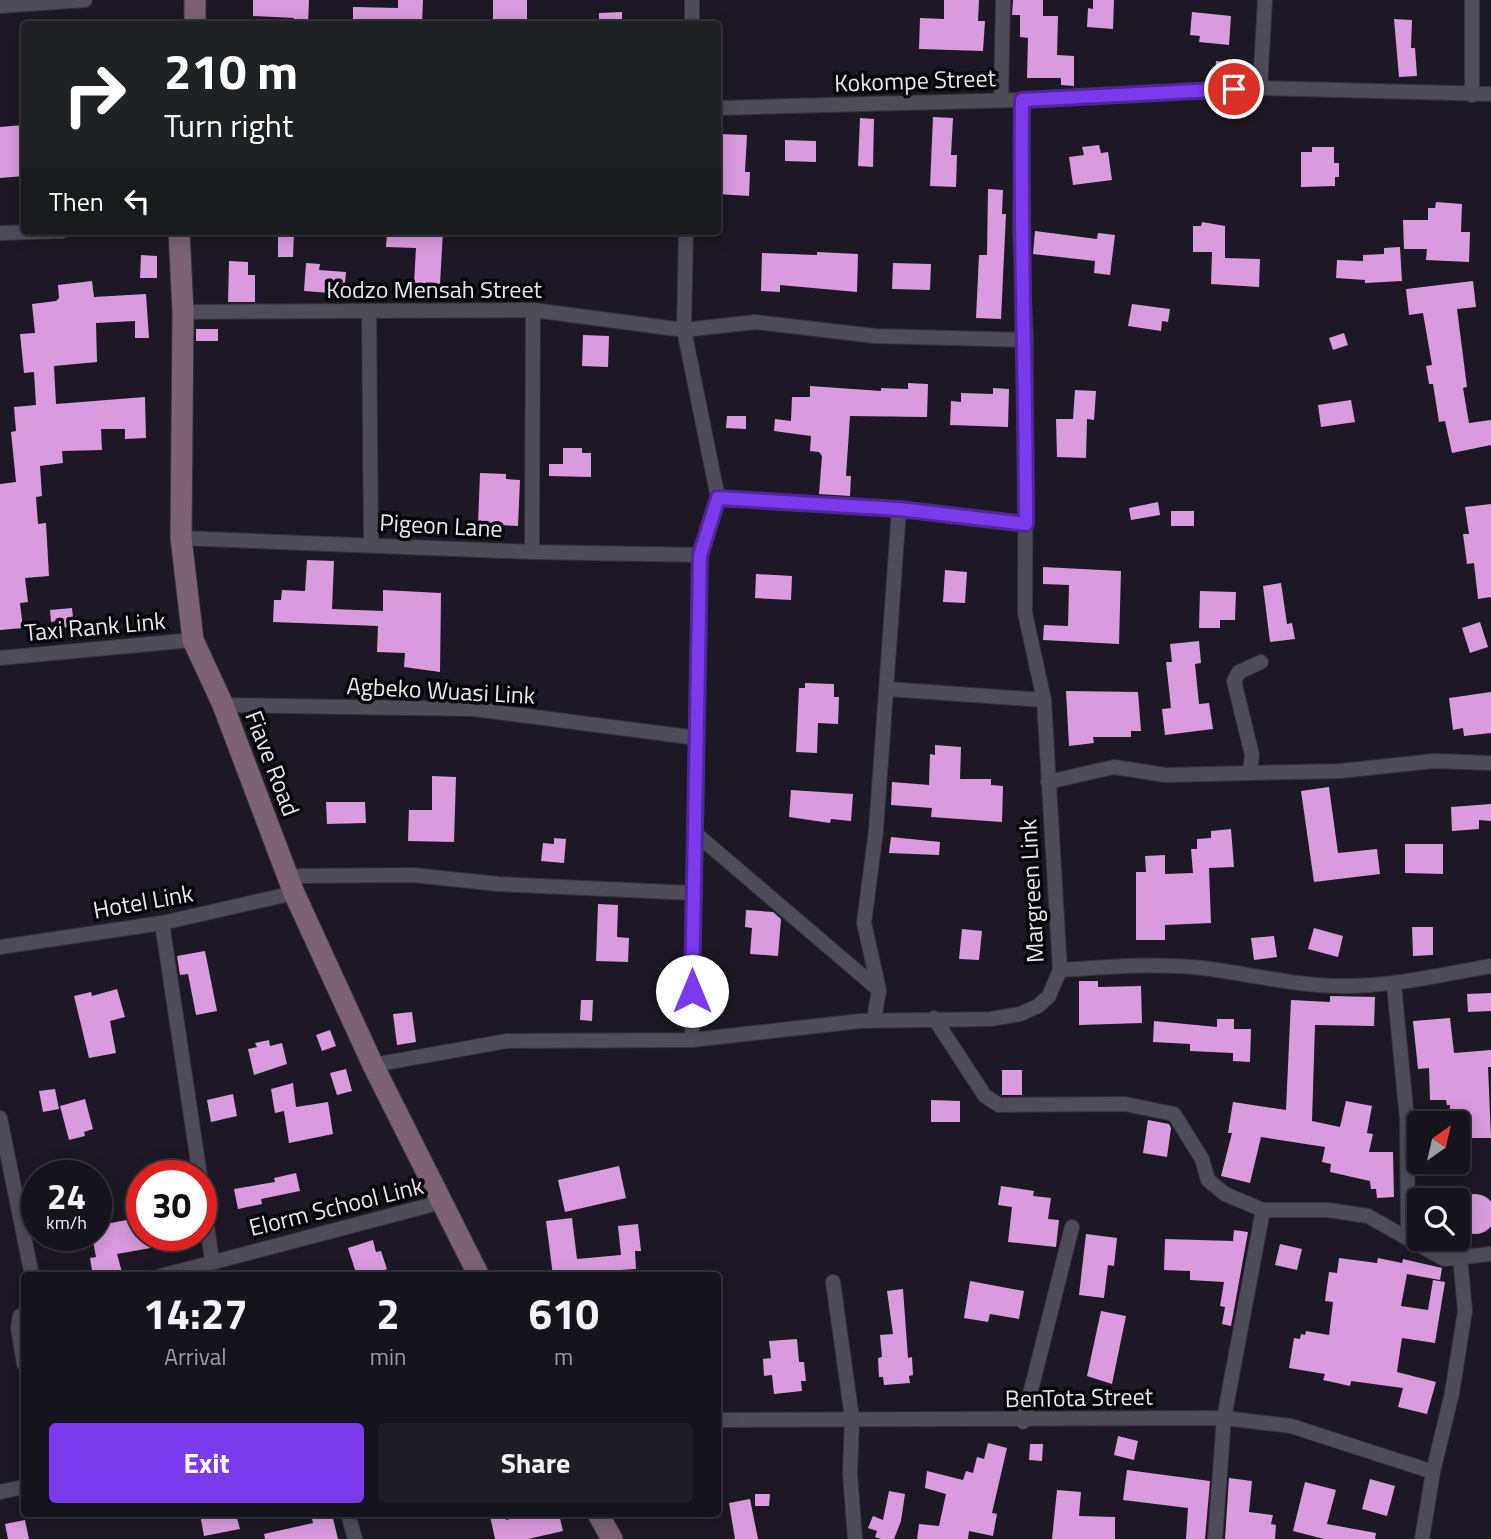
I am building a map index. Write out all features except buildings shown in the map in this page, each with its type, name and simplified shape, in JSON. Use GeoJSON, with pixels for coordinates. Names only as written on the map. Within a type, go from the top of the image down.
{"type":"FeatureCollection","features":[{"type":"Feature","properties":{"kind":"street"},"geometry":{"type":"LineString","coordinates":[[0,6],[85,0]]}},
{"type":"Feature","properties":{"kind":"street"},"geometry":{"type":"LineString","coordinates":[[195,0],[195,21]]}},
{"type":"Feature","properties":{"kind":"street"},"geometry":{"type":"LineString","coordinates":[[692,0],[692,21]]}},
{"type":"Feature","properties":{"kind":"street"},"geometry":{"type":"LineString","coordinates":[[1001,100],[1003,0]]}},
{"type":"Feature","properties":{"kind":"street"},"geometry":{"type":"LineString","coordinates":[[1260,88],[1265,0]]}},
{"type":"Feature","properties":{"kind":"street"},"geometry":{"type":"LineString","coordinates":[[1472,0],[1472,95]]}},
{"type":"Feature","properties":{"kind":"street","name":"Kokompe Street"},"geometry":{"type":"LineString","coordinates":[[721,108],[1022,100],[1260,88],[1491,94]]}},
{"type":"Feature","properties":{"kind":"street","name":"Margreen Link"},"geometry":{"type":"LineString","coordinates":[[373,1065],[507,1041],[692,1040],[874,1020],[991,1019],[1020,1014],[1038,1006],[1049,996],[1060,970],[1044,700],[1026,613],[1026,340],[1020,231],[1022,100]]}},
{"type":"Feature","properties":{"kind":"street"},"geometry":{"type":"LineString","coordinates":[[0,233],[21,232]]}},
{"type":"Feature","properties":{"kind":"street","name":"Fiave Road"},"geometry":{"type":"LineString","coordinates":[[178,235],[183,312],[181,538],[193,640],[223,705],[291,885],[373,1065],[477,1272]]}},
{"type":"Feature","properties":{"kind":"street"},"geometry":{"type":"LineString","coordinates":[[686,235],[684,330],[718,498],[700,555],[692,1040]]}},
{"type":"Feature","properties":{"kind":"street"},"geometry":{"type":"LineString","coordinates":[[369,310],[371,545]]}},
{"type":"Feature","properties":{"kind":"street"},"geometry":{"type":"LineString","coordinates":[[532,552],[533,310]]}},
{"type":"Feature","properties":{"kind":"street","name":"Kodzo Mensah Street"},"geometry":{"type":"LineString","coordinates":[[183,312],[533,310],[684,330],[755,322],[875,336],[1026,340]]}},
{"type":"Feature","properties":{"kind":"street"},"geometry":{"type":"LineString","coordinates":[[718,498],[899,509],[1026,524]]}},
{"type":"Feature","properties":{"kind":"street"},"geometry":{"type":"LineString","coordinates":[[874,1020],[879,990],[864,923],[876,830],[899,509]]}},
{"type":"Feature","properties":{"kind":"street","name":"Pigeon Lane"},"geometry":{"type":"LineString","coordinates":[[181,538],[532,552],[700,555]]}},
{"type":"Feature","properties":{"kind":"street","name":"Taxi Rank Link"},"geometry":{"type":"LineString","coordinates":[[0,658],[193,640]]}},
{"type":"Feature","properties":{"kind":"street"},"geometry":{"type":"LineString","coordinates":[[1250,773],[1252,755],[1234,681],[1240,672],[1261,662]]}},
{"type":"Feature","properties":{"kind":"street"},"geometry":{"type":"LineString","coordinates":[[887,689],[1044,700]]}},
{"type":"Feature","properties":{"kind":"street","name":"Agbeko Wuasi Link"},"geometry":{"type":"LineString","coordinates":[[223,705],[473,709],[697,738]]}},
{"type":"Feature","properties":{"kind":"street"},"geometry":{"type":"LineString","coordinates":[[1048,782],[1114,767],[1166,775],[1340,771],[1434,761],[1491,763]]}},
{"type":"Feature","properties":{"kind":"street"},"geometry":{"type":"LineString","coordinates":[[695,833],[879,990]]}},
{"type":"Feature","properties":{"kind":"street","name":"Hotel Link"},"geometry":{"type":"LineString","coordinates":[[0,947],[162,923],[291,885],[413,875],[499,884],[693,893]]}},
{"type":"Feature","properties":{"kind":"street"},"geometry":{"type":"LineString","coordinates":[[162,923],[198,1160]]}},
{"type":"Feature","properties":{"kind":"street"},"geometry":{"type":"LineString","coordinates":[[1060,970],[1135,966],[1208,969],[1285,983],[1394,985],[1491,966]]}},
{"type":"Feature","properties":{"kind":"street"},"geometry":{"type":"LineString","coordinates":[[1394,985],[1407,1119],[1408,1188]]}},
{"type":"Feature","properties":{"kind":"street"},"geometry":{"type":"LineString","coordinates":[[934,1018],[985,1096],[999,1105],[1125,1104],[1174,1114],[1202,1158],[1208,1180],[1225,1194],[1264,1210],[1328,1210],[1368,1216],[1407,1236]]}},
{"type":"Feature","properties":{"kind":"street"},"geometry":{"type":"LineString","coordinates":[[0,1118],[31,1272]]}},
{"type":"Feature","properties":{"kind":"street","name":"Elorm School Link"},"geometry":{"type":"LineString","coordinates":[[175,1272],[442,1202]]}},
{"type":"Feature","properties":{"kind":"street"},"geometry":{"type":"LineString","coordinates":[[1215,1539],[1224,1419],[1264,1210]]}},
{"type":"Feature","properties":{"kind":"street"},"geometry":{"type":"LineString","coordinates":[[1023,1422],[1072,1227]]}},
{"type":"Feature","properties":{"kind":"street"},"geometry":{"type":"LineString","coordinates":[[211,1251],[212,1261]]}},
{"type":"Feature","properties":{"kind":"street"},"geometry":{"type":"LineString","coordinates":[[1431,1251],[1444,1259],[1491,1255]]}},
{"type":"Feature","properties":{"kind":"street"},"geometry":{"type":"LineString","coordinates":[[1422,1539],[1433,1472],[1452,1393],[1465,1311],[1460,1257]]}},
{"type":"Feature","properties":{"kind":"street"},"geometry":{"type":"LineString","coordinates":[[833,1282],[852,1418],[850,1474],[855,1539]]}},
{"type":"Feature","properties":{"kind":"street"},"geometry":{"type":"LineString","coordinates":[[21,1316],[18,1328],[21,1346]]}},
{"type":"Feature","properties":{"kind":"street","name":"BenTota Street"},"geometry":{"type":"LineString","coordinates":[[721,1420],[852,1418],[1023,1422],[1102,1418],[1224,1419],[1291,1426],[1433,1472]]}},
{"type":"Feature","properties":{"kind":"street"},"geometry":{"type":"LineString","coordinates":[[0,1492],[21,1488]]}},
{"type":"Feature","properties":{"kind":"street"},"geometry":{"type":"LineString","coordinates":[[349,1517],[355,1539]]}},
{"type":"Feature","properties":{"kind":"street"},"geometry":{"type":"LineString","coordinates":[[600,1517],[612,1539]]}},
{"type":"Feature","properties":{"kind":"route"},"geometry":{"type":"LineString","coordinates":[[692,991],[700,555],[718,498],[899,509],[1026,524],[1026,340],[1020,231],[1022,100],[1234,89]]}}]}
